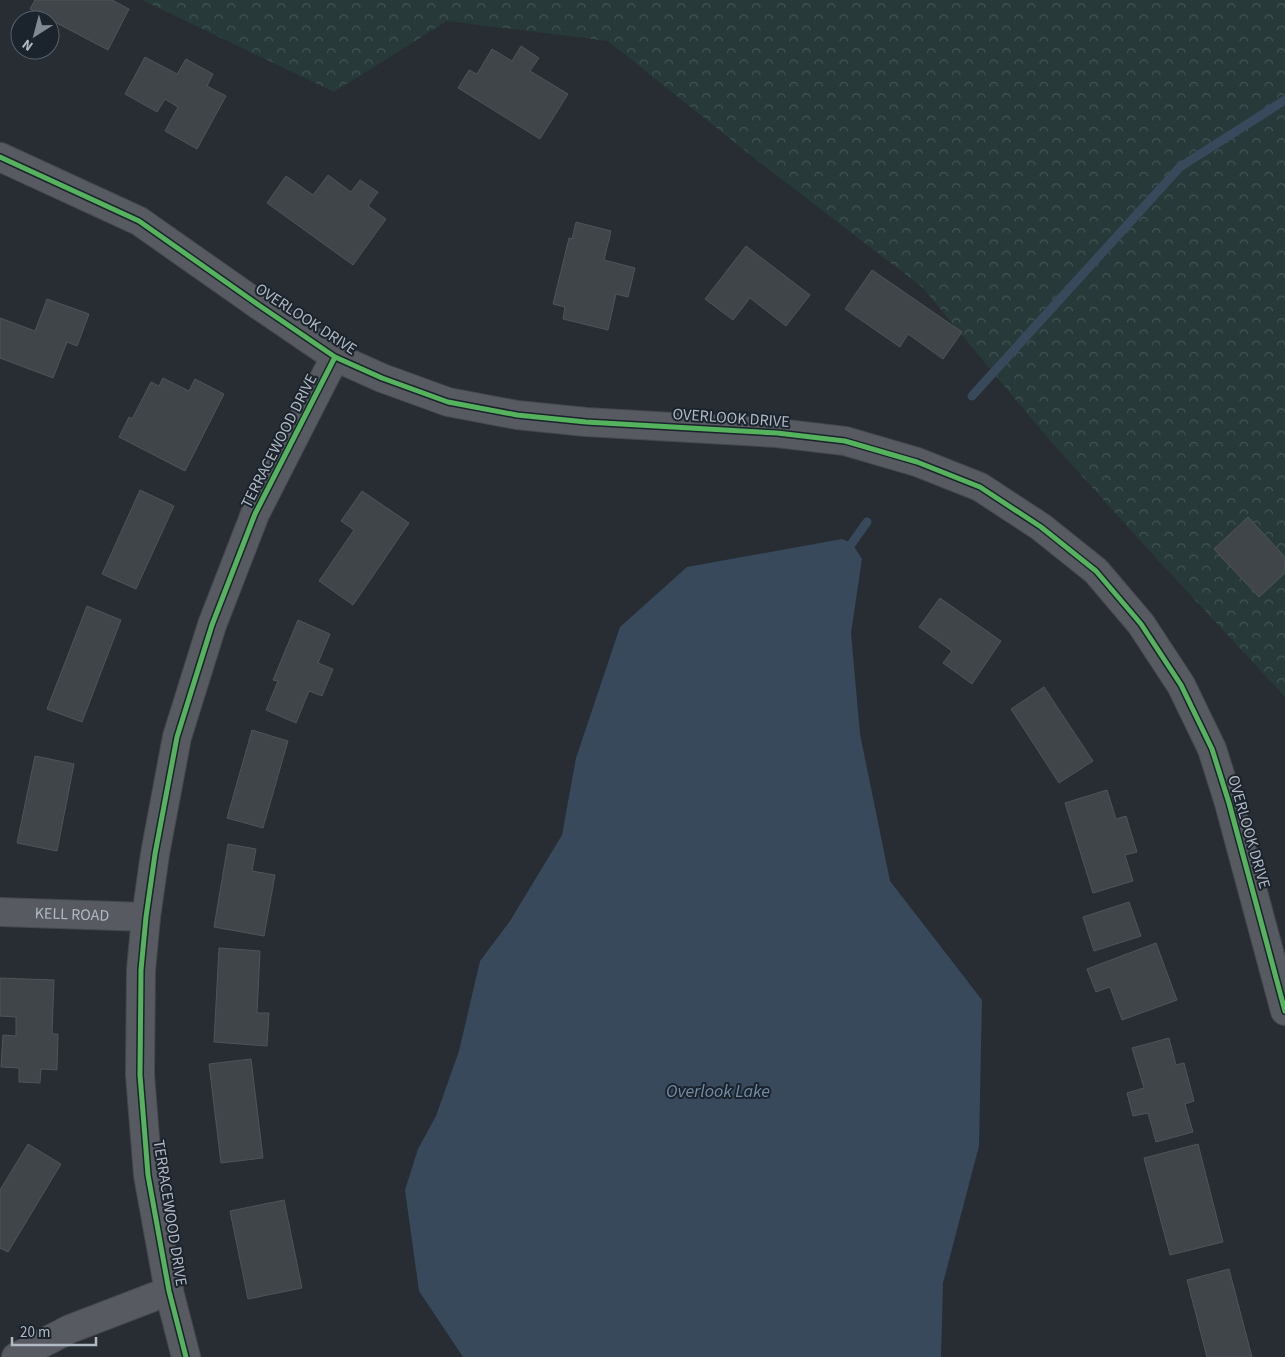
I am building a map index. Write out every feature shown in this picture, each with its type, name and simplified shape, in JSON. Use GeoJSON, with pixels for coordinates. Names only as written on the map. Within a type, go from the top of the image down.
{"type":"FeatureCollection","features":[{"type":"Feature","properties":{"kind":"street","name":"OVERLOOK DRIVE"},"geometry":{"type":"LineString","coordinates":[[0,157],[139,221],[335,357],[382,378],[448,402],[517,415],[586,422],[777,433],[845,442],[917,462],[980,487],[1041,527],[1096,571],[1141,624],[1181,685],[1212,749],[1229,803],[1285,1011]]}},
{"type":"Feature","properties":{"kind":"street","name":"TERRACEWOOD DRIVE"},"geometry":{"type":"LineString","coordinates":[[186,1357],[169,1291],[148,1175],[140,1075],[142,970],[146,917],[155,854],[177,737],[212,625],[255,514],[335,357]]}},
{"type":"Feature","properties":{"kind":"street","name":"KELL ROAD"},"geometry":{"type":"LineString","coordinates":[[0,912],[146,917]]}},
{"type":"Feature","properties":{"kind":"street"},"geometry":{"type":"LineString","coordinates":[[16,1357],[70,1329],[169,1291]]}},
{"type":"Feature","properties":{"kind":"green space"},"geometry":{"type":"Polygon","coordinates":[[[142,0],[1285,0],[1285,697],[1045,435],[922,287],[759,162],[608,41],[447,21],[334,92],[142,0]]]}},
{"type":"Feature","properties":{"kind":"water","name":"Overlook Lake"},"geometry":{"type":"Polygon","coordinates":[[[842,539],[852,543],[862,559],[851,633],[860,734],[890,881],[982,1000],[979,1146],[943,1283],[941,1357],[463,1357],[419,1291],[405,1190],[418,1149],[436,1116],[459,1051],[480,961],[510,921],[562,835],[576,758],[620,627],[687,567],[842,539]]]}},
{"type":"Feature","properties":{"kind":"building"},"geometry":{"type":"Polygon","coordinates":[[[35,0],[112,0],[129,9],[108,50],[60,25],[60,10],[30,9],[35,0]]]}},
{"type":"Feature","properties":{"kind":"building"},"geometry":{"type":"Polygon","coordinates":[[[521,46],[539,58],[530,71],[568,94],[540,139],[458,88],[469,70],[477,74],[492,49],[512,61],[521,46]]]}},
{"type":"Feature","properties":{"kind":"building"},"geometry":{"type":"Polygon","coordinates":[[[145,57],[177,74],[186,59],[213,74],[207,86],[226,96],[197,149],[165,131],[178,107],[165,99],[157,112],[125,94],[145,57]]]}},
{"type":"Feature","properties":{"kind":"building"},"geometry":{"type":"Polygon","coordinates":[[[328,175],[351,192],[360,180],[378,192],[368,206],[386,219],[353,265],[267,203],[286,176],[313,195],[328,175]]]}},
{"type":"Feature","properties":{"kind":"building"},"geometry":{"type":"Polygon","coordinates":[[[576,222],[611,231],[604,260],[635,268],[628,297],[616,294],[608,330],[563,319],[565,307],[553,304],[569,238],[572,239],[576,222]]]}},
{"type":"Feature","properties":{"kind":"building"},"geometry":{"type":"Polygon","coordinates":[[[746,246],[810,295],[786,326],[750,298],[733,320],[705,299],[746,246]]]}},
{"type":"Feature","properties":{"kind":"building"},"geometry":{"type":"Polygon","coordinates":[[[872,270],[962,332],[943,359],[908,334],[900,347],[845,309],[872,270]]]}},
{"type":"Feature","properties":{"kind":"building"},"geometry":{"type":"Polygon","coordinates":[[[47,299],[89,314],[77,346],[67,342],[53,378],[0,358],[0,318],[35,331],[47,299]]]}},
{"type":"Feature","properties":{"kind":"building"},"geometry":{"type":"Polygon","coordinates":[[[163,378],[189,391],[195,379],[224,394],[185,471],[119,437],[129,417],[132,419],[151,382],[159,386],[163,378]]]}},
{"type":"Feature","properties":{"kind":"building"},"geometry":{"type":"Polygon","coordinates":[[[140,490],[174,506],[136,589],[102,574],[140,490]]]}},
{"type":"Feature","properties":{"kind":"building"},"geometry":{"type":"Polygon","coordinates":[[[362,491],[409,523],[353,605],[319,581],[354,530],[341,521],[362,491]]]}},
{"type":"Feature","properties":{"kind":"building"},"geometry":{"type":"Polygon","coordinates":[[[1248,517],[1285,557],[1285,573],[1259,597],[1214,549],[1248,517]]]}},
{"type":"Feature","properties":{"kind":"building"},"geometry":{"type":"Polygon","coordinates":[[[940,598],[1001,641],[972,684],[943,663],[952,651],[919,627],[940,598]]]}},
{"type":"Feature","properties":{"kind":"building"},"geometry":{"type":"Polygon","coordinates":[[[87,606],[121,620],[82,722],[47,709],[87,606]]]}},
{"type":"Feature","properties":{"kind":"building"},"geometry":{"type":"Polygon","coordinates":[[[298,620],[330,634],[318,663],[333,669],[322,696],[309,691],[296,723],[266,710],[278,681],[273,680],[298,620]]]}},
{"type":"Feature","properties":{"kind":"building"},"geometry":{"type":"Polygon","coordinates":[[[1044,687],[1093,761],[1059,783],[1011,709],[1044,687]]]}},
{"type":"Feature","properties":{"kind":"building"},"geometry":{"type":"Polygon","coordinates":[[[252,730],[288,741],[263,828],[227,818],[252,730]]]}},
{"type":"Feature","properties":{"kind":"building"},"geometry":{"type":"Polygon","coordinates":[[[35,756],[74,764],[57,851],[17,843],[35,756]]]}},
{"type":"Feature","properties":{"kind":"building"},"geometry":{"type":"Polygon","coordinates":[[[1107,790],[1116,819],[1126,816],[1137,852],[1125,855],[1133,881],[1093,893],[1065,803],[1107,790]]]}},
{"type":"Feature","properties":{"kind":"building"},"geometry":{"type":"Polygon","coordinates":[[[228,844],[256,849],[252,871],[275,875],[264,936],[214,927],[228,844]]]}},
{"type":"Feature","properties":{"kind":"building"},"geometry":{"type":"Polygon","coordinates":[[[1129,902],[1141,936],[1094,951],[1083,917],[1129,902]]]}},
{"type":"Feature","properties":{"kind":"building"},"geometry":{"type":"Polygon","coordinates":[[[1156,943],[1177,1000],[1122,1020],[1110,987],[1096,992],[1087,969],[1156,943]]]}},
{"type":"Feature","properties":{"kind":"building"},"geometry":{"type":"Polygon","coordinates":[[[219,948],[260,951],[257,1013],[269,1013],[267,1046],[214,1042],[219,948]]]}},
{"type":"Feature","properties":{"kind":"building"},"geometry":{"type":"Polygon","coordinates":[[[0,978],[54,980],[52,1034],[58,1034],[57,1070],[41,1069],[40,1083],[19,1082],[19,1068],[1,1067],[3,1035],[16,1036],[16,1017],[0,1016],[0,978]]]}},
{"type":"Feature","properties":{"kind":"building"},"geometry":{"type":"Polygon","coordinates":[[[1169,1038],[1176,1065],[1184,1063],[1194,1101],[1185,1104],[1193,1132],[1156,1142],[1148,1113],[1133,1116],[1127,1093],[1144,1088],[1132,1048],[1169,1038]]]}},
{"type":"Feature","properties":{"kind":"building"},"geometry":{"type":"Polygon","coordinates":[[[251,1059],[263,1158],[221,1163],[209,1064],[251,1059]]]}},
{"type":"Feature","properties":{"kind":"building"},"geometry":{"type":"Polygon","coordinates":[[[28,1144],[61,1164],[8,1252],[0,1248],[0,1190],[28,1144]]]}},
{"type":"Feature","properties":{"kind":"building"},"geometry":{"type":"Polygon","coordinates":[[[1198,1144],[1223,1242],[1170,1255],[1144,1158],[1198,1144]]]}},
{"type":"Feature","properties":{"kind":"building"},"geometry":{"type":"Polygon","coordinates":[[[284,1200],[302,1288],[248,1299],[230,1211],[284,1200]]]}},
{"type":"Feature","properties":{"kind":"building"},"geometry":{"type":"Polygon","coordinates":[[[1229,1269],[1252,1357],[1207,1357],[1187,1280],[1229,1269]]]}},
{"type":"Feature","properties":{"kind":"waterway"},"geometry":{"type":"LineString","coordinates":[[972,396],[1180,167],[1285,100]]}},
{"type":"Feature","properties":{"kind":"waterway"},"geometry":{"type":"LineString","coordinates":[[852,543],[867,522]]}},
{"type":"Feature","properties":{"kind":"cycle path"},"geometry":{"type":"LineString","coordinates":[[0,157],[139,221],[335,357],[382,378],[448,402],[517,415],[586,422],[777,433],[845,441],[917,462],[980,487],[1041,527],[1096,571],[1141,624],[1181,685],[1212,749],[1229,803],[1285,1011]]}},
{"type":"Feature","properties":{"kind":"cycle path"},"geometry":{"type":"LineString","coordinates":[[186,1357],[169,1291],[148,1175],[140,1075],[141,970],[155,854],[177,737],[212,625],[255,514],[335,357]]}}]}
